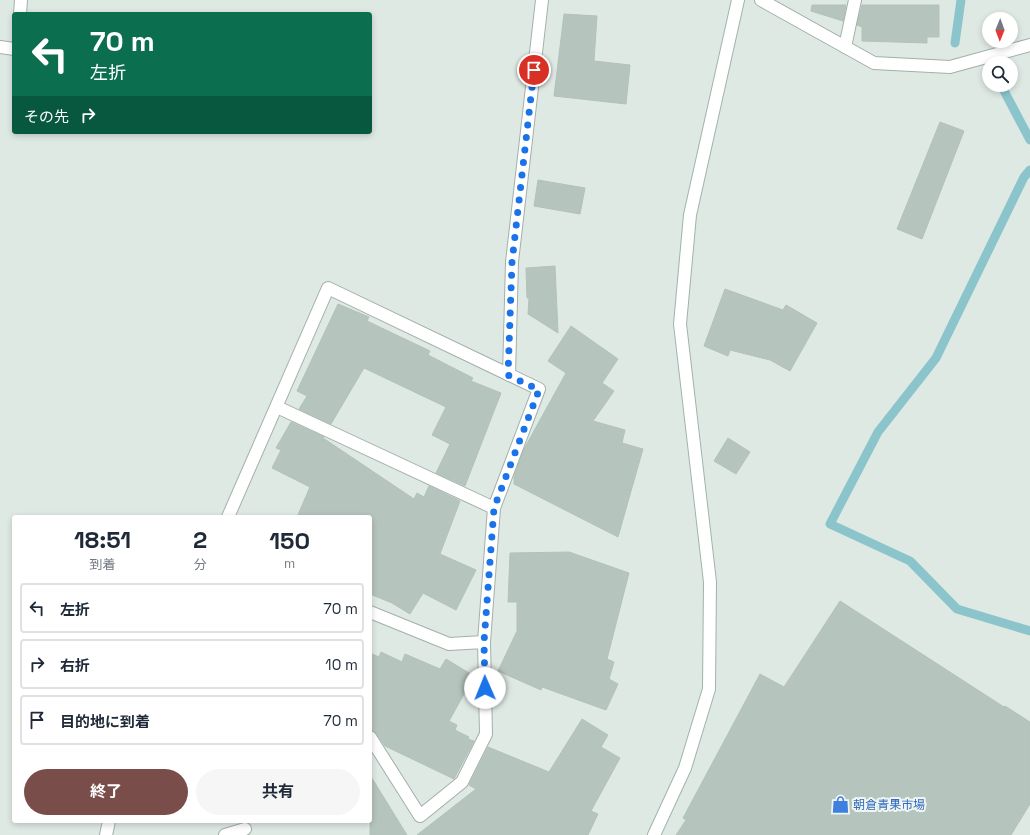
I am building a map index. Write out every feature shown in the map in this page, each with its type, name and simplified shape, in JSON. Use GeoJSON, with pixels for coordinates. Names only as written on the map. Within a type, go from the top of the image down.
{"type":"FeatureCollection","features":[{"type":"Feature","properties":{"kind":"street"},"geometry":{"type":"LineString","coordinates":[[20,12],[21,0]]}},
{"type":"Feature","properties":{"kind":"street"},"geometry":{"type":"LineString","coordinates":[[508,375],[512,262],[542,0]]}},
{"type":"Feature","properties":{"kind":"street"},"geometry":{"type":"LineString","coordinates":[[654,835],[685,768],[710,689],[710,582],[680,324],[690,215],[738,0]]}},
{"type":"Feature","properties":{"kind":"street"},"geometry":{"type":"LineString","coordinates":[[761,0],[874,63],[950,67],[1030,45]]}},
{"type":"Feature","properties":{"kind":"street"},"geometry":{"type":"LineString","coordinates":[[845,47],[855,0]]}},
{"type":"Feature","properties":{"kind":"street"},"geometry":{"type":"LineString","coordinates":[[0,47],[12,49]]}},
{"type":"Feature","properties":{"kind":"street"},"geometry":{"type":"LineString","coordinates":[[229,515],[328,288],[539,390],[494,508],[484,642],[486,734],[462,782],[420,816],[372,740]]}},
{"type":"Feature","properties":{"kind":"street"},"geometry":{"type":"LineString","coordinates":[[277,407],[494,508]]}},
{"type":"Feature","properties":{"kind":"street"},"geometry":{"type":"LineString","coordinates":[[372,613],[449,644],[484,642]]}},
{"type":"Feature","properties":{"kind":"street"},"geometry":{"type":"LineString","coordinates":[[106,835],[109,823]]}},
{"type":"Feature","properties":{"kind":"street"},"geometry":{"type":"LineString","coordinates":[[225,835],[244,829]]}},
{"type":"Feature","properties":{"kind":"building"},"geometry":{"type":"Polygon","coordinates":[[[812,5],[846,5],[843,21],[811,11],[812,5]]]}},
{"type":"Feature","properties":{"kind":"building"},"geometry":{"type":"Polygon","coordinates":[[[862,5],[939,5],[939,37],[927,37],[927,43],[862,41],[862,27],[857,25],[862,5]]]}},
{"type":"Feature","properties":{"kind":"building"},"geometry":{"type":"Polygon","coordinates":[[[564,14],[597,16],[594,61],[630,65],[626,104],[554,96],[564,14]]]}},
{"type":"Feature","properties":{"kind":"building"},"geometry":{"type":"Polygon","coordinates":[[[940,122],[964,131],[922,239],[897,229],[940,122]]]}},
{"type":"Feature","properties":{"kind":"building"},"geometry":{"type":"Polygon","coordinates":[[[538,180],[585,188],[580,214],[534,206],[538,180]]]}},
{"type":"Feature","properties":{"kind":"building"},"geometry":{"type":"Polygon","coordinates":[[[555,266],[558,333],[528,314],[529,298],[527,298],[526,268],[555,266]]]}},
{"type":"Feature","properties":{"kind":"building"},"geometry":{"type":"Polygon","coordinates":[[[725,289],[783,310],[786,305],[817,323],[790,371],[770,360],[730,350],[728,356],[704,346],[725,289]]]}},
{"type":"Feature","properties":{"kind":"building"},"geometry":{"type":"Polygon","coordinates":[[[338,304],[369,317],[367,321],[430,351],[428,355],[473,378],[471,381],[501,393],[465,486],[436,473],[450,444],[432,435],[446,407],[364,368],[331,424],[299,409],[307,396],[297,391],[338,304]]]}},
{"type":"Feature","properties":{"kind":"building"},"geometry":{"type":"Polygon","coordinates":[[[571,326],[618,359],[602,383],[614,391],[593,421],[625,430],[622,443],[643,449],[618,537],[514,484],[514,476],[524,449],[566,373],[548,361],[571,326]]]}},
{"type":"Feature","properties":{"kind":"building"},"geometry":{"type":"Polygon","coordinates":[[[291,422],[324,437],[323,438],[414,499],[417,493],[424,497],[429,486],[460,501],[440,554],[476,570],[456,610],[423,593],[410,614],[392,603],[372,595],[372,515],[298,515],[310,487],[272,468],[281,450],[276,448],[291,422]]]}},
{"type":"Feature","properties":{"kind":"building"},"geometry":{"type":"Polygon","coordinates":[[[728,438],[750,452],[736,474],[714,461],[728,438]]]}},
{"type":"Feature","properties":{"kind":"building"},"geometry":{"type":"Polygon","coordinates":[[[569,552],[629,573],[607,659],[614,662],[609,679],[618,684],[606,710],[542,687],[541,690],[498,671],[517,631],[517,602],[508,602],[510,553],[569,552]]]}},
{"type":"Feature","properties":{"kind":"building"},"geometry":{"type":"Polygon","coordinates":[[[840,601],[1004,707],[1005,706],[1030,722],[1030,804],[1011,835],[676,835],[686,820],[683,818],[760,674],[784,687],[840,601]]]}},
{"type":"Feature","properties":{"kind":"building"},"geometry":{"type":"Polygon","coordinates":[[[381,652],[402,662],[405,654],[440,669],[446,659],[474,676],[449,721],[457,725],[455,730],[469,737],[468,739],[474,741],[454,779],[385,746],[376,733],[372,731],[372,654],[379,657],[381,652]]]}},
{"type":"Feature","properties":{"kind":"building"},"geometry":{"type":"Polygon","coordinates":[[[582,719],[608,735],[601,747],[620,758],[591,811],[598,814],[588,835],[417,835],[476,789],[469,785],[488,747],[549,772],[582,719]]]}},
{"type":"Feature","properties":{"kind":"building"},"geometry":{"type":"Polygon","coordinates":[[[372,778],[407,835],[370,835],[370,823],[372,823],[372,778]]]}},
{"type":"Feature","properties":{"kind":"waterway"},"geometry":{"type":"LineString","coordinates":[[955,43],[961,0]]}},
{"type":"Feature","properties":{"kind":"waterway"},"geometry":{"type":"LineString","coordinates":[[1005,92],[1030,140]]}},
{"type":"Feature","properties":{"kind":"waterway"},"geometry":{"type":"LineString","coordinates":[[1030,170],[1024,177],[936,358],[878,432],[830,524],[910,561],[957,609],[1030,631]]}},
{"type":"Feature","properties":{"kind":"place","name":"朝倉青果市場"},"geometry":{"type":"Point","coordinates":[840,805]}},
{"type":"Feature","properties":{"kind":"route"},"geometry":{"type":"LineString","coordinates":[[485,688],[484,642],[494,508],[539,390],[508,375],[512,262],[534,70]]}}]}
